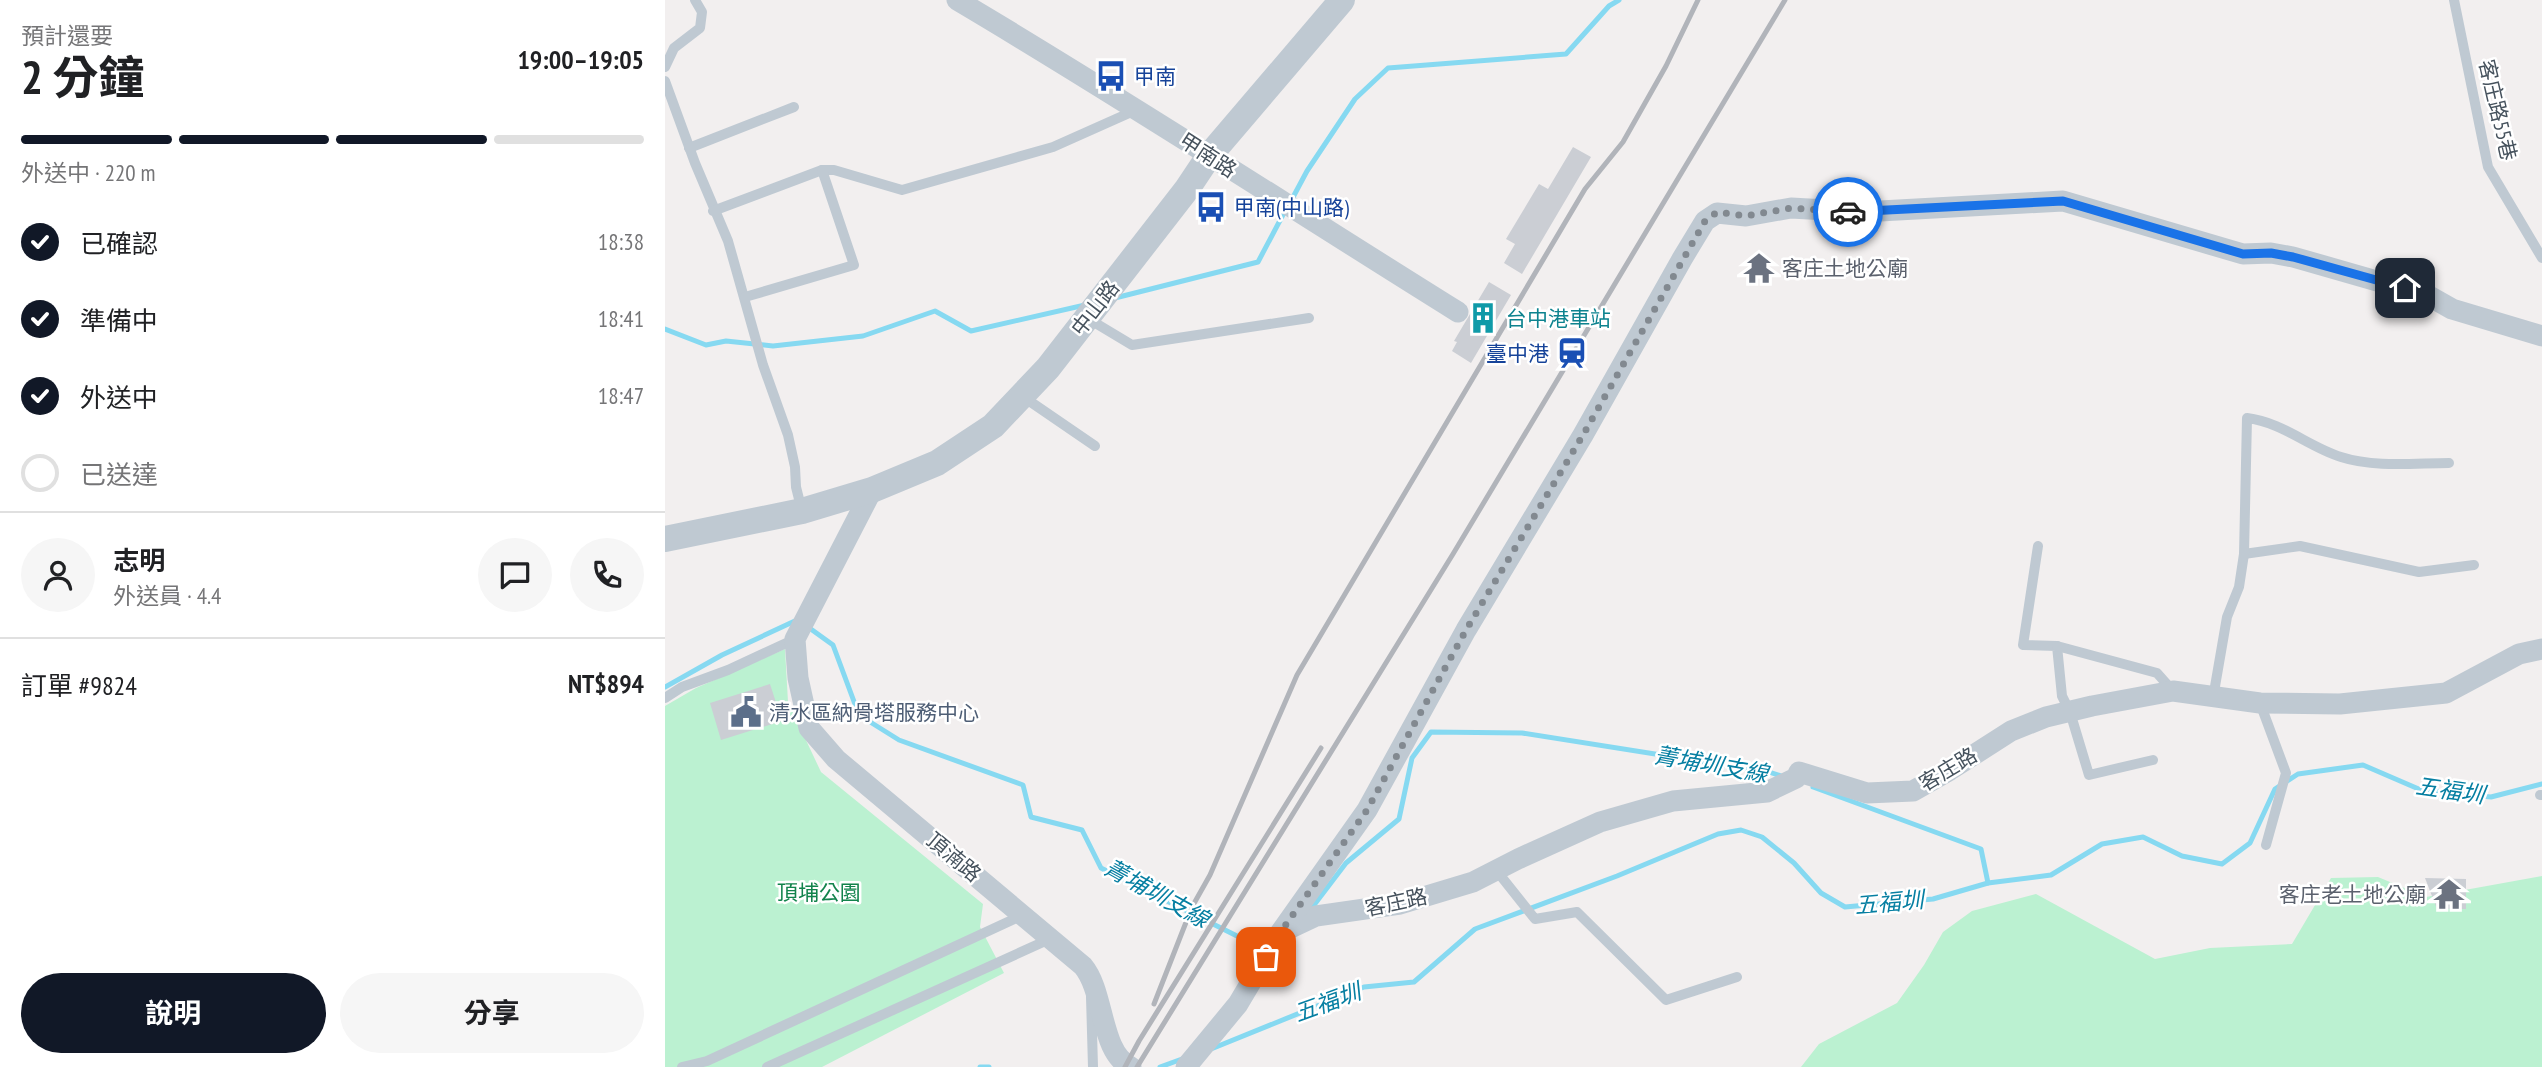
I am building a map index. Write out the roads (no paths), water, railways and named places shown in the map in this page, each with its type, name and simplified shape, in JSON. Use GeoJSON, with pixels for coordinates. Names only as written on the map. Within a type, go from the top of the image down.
{"type":"FeatureCollection","features":[{"type":"Feature","properties":{"kind":"street","name":"甲南路"},"geometry":{"type":"LineString","coordinates":[[957,0],[1138,109],[1458,312]]}},
{"type":"Feature","properties":{"kind":"street","name":"中山路"},"geometry":{"type":"LineString","coordinates":[[665,539],[802,511],[872,490],[937,463],[993,426],[1048,368],[1209,156],[1330,10],[1342,0]]}},
{"type":"Feature","properties":{"kind":"street"},"geometry":{"type":"LineString","coordinates":[[1186,1067],[1238,1004],[1280,933],[1367,810],[1466,630],[1583,435],[1705,221],[1717,212],[1746,216],[1791,208],[1862,212],[2063,201],[2243,254],[2271,253],[2293,257],[2380,281],[2429,296],[2452,309],[2542,336]]}},
{"type":"Feature","properties":{"kind":"street"},"geometry":{"type":"LineString","coordinates":[[795,639],[872,490]]}},
{"type":"Feature","properties":{"kind":"street","name":"頂湳路"},"geometry":{"type":"LineString","coordinates":[[795,639],[798,678],[809,728],[836,759],[1052,939],[1092,977]]}},
{"type":"Feature","properties":{"kind":"street","name":"客庄路"},"geometry":{"type":"LineString","coordinates":[[1280,933],[1316,916],[1400,904],[1473,882],[1600,822],[1673,802],[1767,792],[1796,778],[1799,772],[1867,793],[1913,791],[2011,731],[2046,717],[2173,691],[2260,703],[2340,704],[2446,693],[2519,654],[2542,649]]}},
{"type":"Feature","properties":{"kind":"street"},"geometry":{"type":"LineString","coordinates":[[1092,977],[1109,1040],[1121,1063],[1131,1067]]}},
{"type":"Feature","properties":{"kind":"lane"},"geometry":{"type":"LineString","coordinates":[[665,67],[674,48],[700,29],[702,12],[695,0]]}},
{"type":"Feature","properties":{"kind":"lane","name":"客庄路55巷"},"geometry":{"type":"LineString","coordinates":[[2454,0],[2488,167],[2542,258]]}},
{"type":"Feature","properties":{"kind":"lane"},"geometry":{"type":"LineString","coordinates":[[665,81],[713,211],[728,241],[763,365],[788,435],[802,511]]}},
{"type":"Feature","properties":{"kind":"lane"},"geometry":{"type":"LineString","coordinates":[[689,148],[795,107]]}},
{"type":"Feature","properties":{"kind":"lane"},"geometry":{"type":"LineString","coordinates":[[713,211],[822,170],[834,170],[902,190],[1053,147],[1138,109]]}},
{"type":"Feature","properties":{"kind":"lane"},"geometry":{"type":"LineString","coordinates":[[745,297],[854,265],[822,170]]}},
{"type":"Feature","properties":{"kind":"lane"},"geometry":{"type":"LineString","coordinates":[[1087,318],[1132,345],[1309,318]]}},
{"type":"Feature","properties":{"kind":"lane"},"geometry":{"type":"LineString","coordinates":[[1022,396],[1095,446]]}},
{"type":"Feature","properties":{"kind":"lane"},"geometry":{"type":"LineString","coordinates":[[2213,698],[2227,617],[2239,587],[2244,554],[2247,418],[2264,420],[2342,457],[2385,464],[2449,463]]}},
{"type":"Feature","properties":{"kind":"lane"},"geometry":{"type":"LineString","coordinates":[[2244,554],[2300,545],[2419,572],[2474,565]]}},
{"type":"Feature","properties":{"kind":"lane"},"geometry":{"type":"LineString","coordinates":[[2038,546],[2023,645],[2057,646],[2157,673],[2173,691]]}},
{"type":"Feature","properties":{"kind":"lane"},"geometry":{"type":"LineString","coordinates":[[665,698],[683,687],[728,670],[795,639]]}},
{"type":"Feature","properties":{"kind":"lane"},"geometry":{"type":"LineString","coordinates":[[2057,646],[2062,695],[2070,712],[2089,775],[2153,760]]}},
{"type":"Feature","properties":{"kind":"lane"},"geometry":{"type":"LineString","coordinates":[[2260,703],[2286,773],[2266,845]]}},
{"type":"Feature","properties":{"kind":"lane"},"geometry":{"type":"LineString","coordinates":[[1496,870],[1535,919],[1577,912],[1666,1000],[1737,977]]}},
{"type":"Feature","properties":{"kind":"lane"},"geometry":{"type":"LineString","coordinates":[[682,1067],[708,1061],[1023,915]]}},
{"type":"Feature","properties":{"kind":"lane"},"geometry":{"type":"LineString","coordinates":[[768,1067],[1052,939]]}},
{"type":"Feature","properties":{"kind":"lane"},"geometry":{"type":"LineString","coordinates":[[1092,977],[1090,1006],[1093,1067]]}},
{"type":"Feature","properties":{"kind":"waterway"},"geometry":{"type":"LineString","coordinates":[[1291,201],[1307,171],[1355,99],[1388,68],[1566,54],[1609,6],[1619,0]]}},
{"type":"Feature","properties":{"kind":"waterway"},"geometry":{"type":"LineString","coordinates":[[1115,298],[1258,262],[1286,209]]}},
{"type":"Feature","properties":{"kind":"waterway"},"geometry":{"type":"LineString","coordinates":[[665,329],[706,345],[726,341],[773,346],[863,336],[935,311],[971,331],[1085,305]]}},
{"type":"Feature","properties":{"kind":"waterway","name":"菁埔圳支線"},"geometry":{"type":"LineString","coordinates":[[665,687],[722,655],[797,620]]}},
{"type":"Feature","properties":{"kind":"waterway","name":"菁埔圳支線"},"geometry":{"type":"LineString","coordinates":[[808,627],[833,645],[859,715],[899,740],[1023,785],[1031,817],[1082,830],[1101,868],[1241,938],[1252,951],[1263,950]]}},
{"type":"Feature","properties":{"kind":"waterway","name":"菁埔圳支線"},"geometry":{"type":"LineString","coordinates":[[1311,909],[1346,863],[1399,819],[1412,758],[1431,732],[1522,733],[1769,772],[1784,777]]}},
{"type":"Feature","properties":{"kind":"waterway","name":"五福圳"},"geometry":{"type":"LineString","coordinates":[[1211,1049],[1364,987],[1414,982],[1475,929],[1617,876],[1718,834],[1741,830],[1762,837],[1794,863],[1821,893],[1845,907],[1933,899],[1988,883],[2051,875],[2102,844],[2143,837],[2182,856],[2222,864],[2250,843],[2275,789],[2298,774],[2363,765],[2421,790],[2491,797],[2542,784]]}},
{"type":"Feature","properties":{"kind":"waterway","name":"菁埔圳支線"},"geometry":{"type":"LineString","coordinates":[[1813,787],[1981,849],[1988,883]]}},
{"type":"Feature","properties":{"kind":"waterway","name":"五福圳"},"geometry":{"type":"LineString","coordinates":[[1160,1067],[1182,1059]]}},
{"type":"Feature","properties":{"kind":"waterway","name":"五福圳"},"geometry":{"type":"LineString","coordinates":[[980,1067],[989,1067]]}},
{"type":"Feature","properties":{"kind":"railway"},"geometry":{"type":"LineString","coordinates":[[1154,1004],[1192,907],[1210,875],[1297,675],[1585,189],[1623,142],[1666,66],[1698,0]]}},
{"type":"Feature","properties":{"kind":"railway"},"geometry":{"type":"LineString","coordinates":[[1137,1067],[1453,554],[1785,0]]}},
{"type":"Feature","properties":{"kind":"railway"},"geometry":{"type":"LineString","coordinates":[[1125,1067],[1321,748]]}},
{"type":"Feature","properties":{"kind":"place","name":"甲南"},"geometry":{"type":"Point","coordinates":[1111,76]}},
{"type":"Feature","properties":{"kind":"place","name":"甲南(中山路)"},"geometry":{"type":"Point","coordinates":[1211,207]}},
{"type":"Feature","properties":{"kind":"place","name":"客庄土地公廟"},"geometry":{"type":"Point","coordinates":[1759,268]}},
{"type":"Feature","properties":{"kind":"place","name":"台中港車站"},"geometry":{"type":"Point","coordinates":[1483,318]}},
{"type":"Feature","properties":{"kind":"place","name":"臺中港"},"geometry":{"type":"Point","coordinates":[1572,353]}},
{"type":"Feature","properties":{"kind":"place","name":"清水區納骨塔服務中心"},"geometry":{"type":"Point","coordinates":[746,712]}},
{"type":"Feature","properties":{"kind":"place","name":"客庄老土地公廟"},"geometry":{"type":"Point","coordinates":[2449,894]}},
{"type":"Feature","properties":{"kind":"park label","name":"頂埔公園"},"geometry":{"type":"Point","coordinates":[819,892]}}]}
